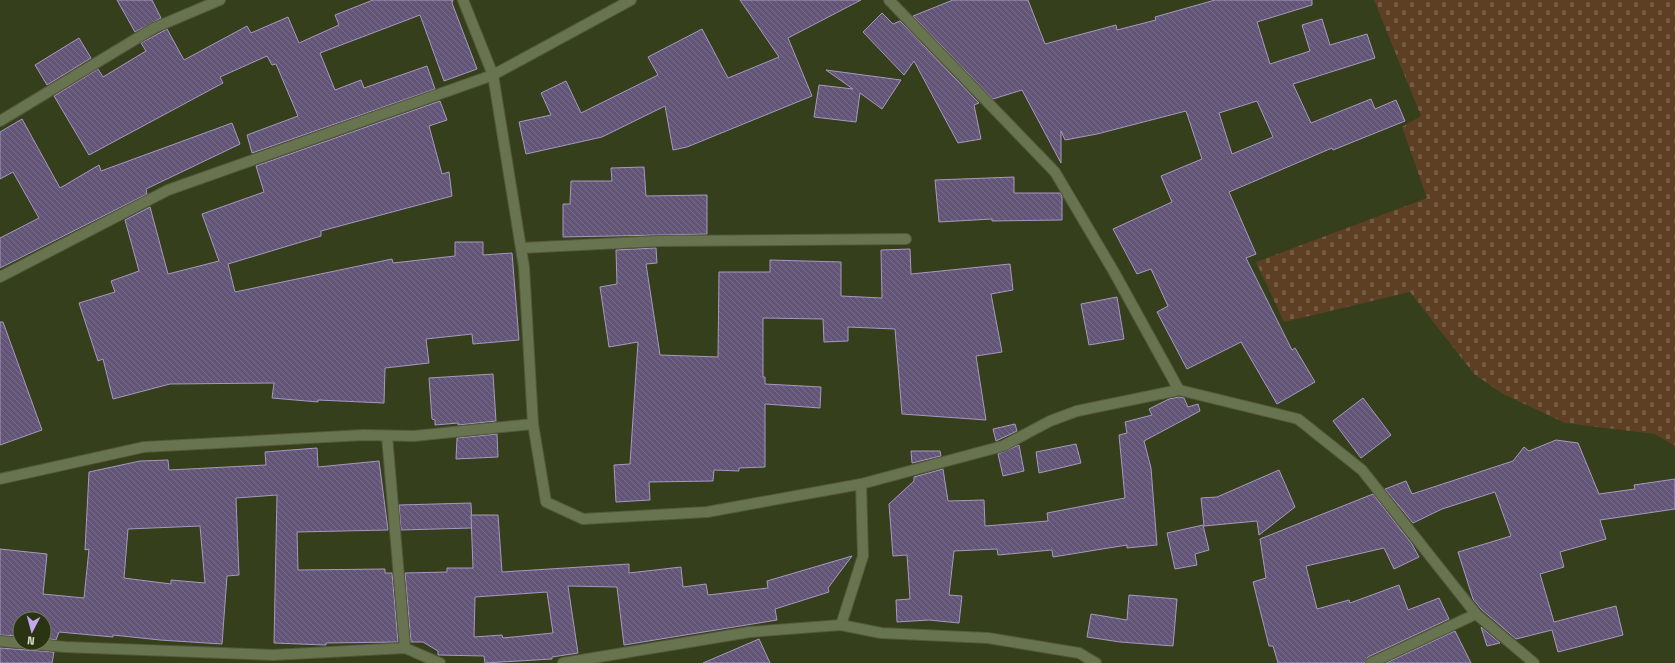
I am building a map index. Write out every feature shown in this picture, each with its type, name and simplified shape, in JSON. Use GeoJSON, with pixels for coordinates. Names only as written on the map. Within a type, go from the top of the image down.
{"type":"FeatureCollection","features":[{"type":"Feature","properties":{"kind":"street"},"geometry":{"type":"LineString","coordinates":[[0,121],[154,28],[220,0]]}},
{"type":"Feature","properties":{"kind":"street"},"geometry":{"type":"LineString","coordinates":[[463,0],[493,75],[524,267],[533,424],[546,502],[583,519],[707,512],[861,484],[1003,446],[1050,421],[1077,411],[1179,390],[1298,419],[1362,470],[1476,614],[1534,663]]}},
{"type":"Feature","properties":{"kind":"street"},"geometry":{"type":"LineString","coordinates":[[0,277],[168,190],[493,75],[631,0]]}},
{"type":"Feature","properties":{"kind":"street"},"geometry":{"type":"LineString","coordinates":[[889,0],[1055,172],[1114,272],[1179,390]]}},
{"type":"Feature","properties":{"kind":"street"},"geometry":{"type":"LineString","coordinates":[[521,248],[660,241],[906,239]]}},
{"type":"Feature","properties":{"kind":"street"},"geometry":{"type":"LineString","coordinates":[[0,479],[144,447],[364,435],[414,436],[533,424]]}},
{"type":"Feature","properties":{"kind":"street"},"geometry":{"type":"LineString","coordinates":[[387,436],[405,648]]}},
{"type":"Feature","properties":{"kind":"street"},"geometry":{"type":"LineString","coordinates":[[840,625],[863,556],[861,484]]}},
{"type":"Feature","properties":{"kind":"street"},"geometry":{"type":"LineString","coordinates":[[1371,663],[1476,614]]}},
{"type":"Feature","properties":{"kind":"street"},"geometry":{"type":"LineString","coordinates":[[563,663],[750,632],[840,625],[881,633],[988,638],[1079,653],[1096,663]]}},
{"type":"Feature","properties":{"kind":"street"},"geometry":{"type":"LineString","coordinates":[[0,641],[12,642]]}},
{"type":"Feature","properties":{"kind":"street"},"geometry":{"type":"LineString","coordinates":[[52,646],[273,654],[405,648],[440,663]]}},
{"type":"Feature","properties":{"kind":"green space"},"geometry":{"type":"Polygon","coordinates":[[[1374,0],[1675,0],[1675,446],[1655,434],[1565,423],[1503,394],[1474,374],[1410,292],[1284,322],[1256,262],[1427,198],[1402,127],[1421,116],[1374,0]]]}},
{"type":"Feature","properties":{"kind":"building"},"geometry":{"type":"Polygon","coordinates":[[[117,0],[152,0],[161,18],[135,32],[117,0]]]}},
{"type":"Feature","properties":{"kind":"building"},"geometry":{"type":"Polygon","coordinates":[[[373,0],[453,0],[452,3],[477,69],[444,81],[420,15],[320,53],[335,90],[361,80],[364,88],[427,66],[435,89],[252,153],[247,135],[298,116],[276,64],[272,65],[267,56],[220,77],[223,83],[89,155],[54,96],[98,69],[103,77],[146,51],[141,43],[167,29],[184,60],[247,26],[251,33],[288,17],[299,43],[339,25],[335,15],[373,0]]]}},
{"type":"Feature","properties":{"kind":"building"},"geometry":{"type":"Polygon","coordinates":[[[740,0],[861,0],[788,38],[812,96],[687,147],[673,150],[665,106],[602,137],[526,154],[519,122],[551,115],[541,93],[566,81],[581,113],[658,75],[648,57],[702,29],[728,78],[779,57],[740,0]]]}},
{"type":"Feature","properties":{"kind":"building"},"geometry":{"type":"Polygon","coordinates":[[[953,0],[1028,0],[1045,44],[1116,25],[1117,30],[1156,20],[1155,17],[1215,0],[1312,0],[1312,5],[1257,22],[1270,64],[1310,51],[1302,25],[1322,19],[1330,45],[1367,34],[1375,58],[1293,84],[1311,123],[1371,99],[1375,109],[1396,100],[1405,121],[1333,150],[1332,148],[1229,192],[1256,254],[1246,258],[1292,350],[1295,348],[1315,382],[1277,404],[1241,342],[1187,369],[1157,312],[1168,306],[1151,269],[1137,274],[1113,229],[1172,202],[1161,176],[1202,159],[1186,111],[1097,134],[1065,140],[1061,131],[1061,163],[1022,90],[993,99],[913,16],[953,0]],[[1257,101],[1219,113],[1232,154],[1273,137],[1257,101]]]}},
{"type":"Feature","properties":{"kind":"building"},"geometry":{"type":"Polygon","coordinates":[[[882,13],[893,24],[900,21],[979,103],[974,105],[981,139],[958,143],[914,61],[904,75],[863,32],[882,13]]]}},
{"type":"Feature","properties":{"kind":"building"},"geometry":{"type":"Polygon","coordinates":[[[79,38],[91,58],[47,85],[35,65],[79,38]]]}},
{"type":"Feature","properties":{"kind":"building"},"geometry":{"type":"Polygon","coordinates":[[[826,70],[901,80],[882,109],[860,93],[856,122],[814,117],[819,85],[853,89],[826,70]]]}},
{"type":"Feature","properties":{"kind":"building"},"geometry":{"type":"Polygon","coordinates":[[[440,101],[447,120],[429,126],[442,174],[449,172],[452,196],[321,231],[321,236],[228,264],[235,292],[392,259],[393,263],[455,256],[455,242],[483,242],[483,255],[512,253],[519,340],[473,344],[472,334],[426,339],[429,363],[385,368],[384,403],[318,400],[318,402],[272,398],[274,383],[170,384],[113,399],[103,359],[98,361],[79,303],[115,292],[111,281],[139,271],[125,220],[150,207],[168,274],[219,261],[202,214],[264,192],[256,166],[440,101]]]}},
{"type":"Feature","properties":{"kind":"building"},"geometry":{"type":"Polygon","coordinates":[[[22,119],[60,188],[99,165],[101,171],[232,123],[240,144],[146,189],[147,194],[0,268],[0,238],[39,218],[13,172],[0,179],[0,132],[22,119]]]}},
{"type":"Feature","properties":{"kind":"building"},"geometry":{"type":"Polygon","coordinates":[[[644,167],[646,196],[707,195],[707,234],[563,237],[563,204],[570,204],[571,181],[612,181],[611,168],[644,167]]]}},
{"type":"Feature","properties":{"kind":"building"},"geometry":{"type":"Polygon","coordinates":[[[1014,177],[1014,193],[1060,193],[1062,196],[1062,220],[992,221],[992,219],[939,222],[935,180],[1014,177]]]}},
{"type":"Feature","properties":{"kind":"building"},"geometry":{"type":"Polygon","coordinates":[[[656,248],[657,263],[646,264],[660,355],[718,357],[719,272],[770,272],[770,260],[841,262],[841,296],[882,298],[881,250],[910,249],[911,274],[1010,264],[1013,290],[991,294],[1002,352],[976,356],[986,420],[902,414],[895,329],[848,327],[848,341],[824,342],[823,319],[763,318],[763,377],[765,377],[765,384],[821,387],[820,408],[765,404],[765,467],[739,468],[739,471],[714,470],[713,481],[649,482],[650,500],[616,502],[614,465],[630,464],[638,342],[609,347],[600,287],[617,284],[616,250],[656,248]]]}},
{"type":"Feature","properties":{"kind":"building"},"geometry":{"type":"Polygon","coordinates":[[[1117,297],[1124,339],[1089,345],[1081,304],[1117,297]]]}},
{"type":"Feature","properties":{"kind":"building"},"geometry":{"type":"Polygon","coordinates":[[[0,322],[3,322],[42,430],[0,445],[0,322]]]}},
{"type":"Feature","properties":{"kind":"building"},"geometry":{"type":"Polygon","coordinates":[[[493,374],[496,421],[458,425],[458,423],[435,425],[435,420],[432,419],[429,378],[493,374]]]}},
{"type":"Feature","properties":{"kind":"building"},"geometry":{"type":"Polygon","coordinates":[[[1179,397],[1184,398],[1188,407],[1198,404],[1200,411],[1144,441],[1151,468],[1157,545],[1127,548],[1127,545],[1053,557],[1052,550],[998,555],[997,549],[954,551],[949,595],[962,596],[959,623],[929,620],[897,622],[896,600],[910,599],[907,555],[893,556],[889,504],[914,481],[914,477],[943,469],[948,501],[984,500],[985,526],[1048,521],[1047,513],[1125,498],[1119,435],[1127,433],[1125,422],[1152,415],[1149,409],[1169,399],[1179,397]]]}},
{"type":"Feature","properties":{"kind":"building"},"geometry":{"type":"Polygon","coordinates":[[[1363,398],[1391,435],[1361,458],[1333,421],[1363,398]]]}},
{"type":"Feature","properties":{"kind":"building"},"geometry":{"type":"Polygon","coordinates":[[[1015,424],[1017,431],[996,441],[993,429],[1015,424]]]}},
{"type":"Feature","properties":{"kind":"building"},"geometry":{"type":"Polygon","coordinates":[[[497,434],[498,457],[456,459],[457,438],[497,434]]]}},
{"type":"Feature","properties":{"kind":"building"},"geometry":{"type":"Polygon","coordinates":[[[1556,440],[1578,443],[1599,494],[1635,489],[1634,485],[1675,479],[1675,509],[1600,520],[1606,539],[1560,552],[1564,567],[1540,574],[1554,622],[1616,606],[1623,635],[1558,652],[1552,630],[1516,639],[1481,609],[1473,599],[1458,552],[1511,536],[1495,492],[1442,509],[1413,523],[1385,489],[1406,481],[1412,494],[1513,461],[1524,447],[1529,451],[1556,440]]]}},
{"type":"Feature","properties":{"kind":"building"},"geometry":{"type":"Polygon","coordinates":[[[1076,444],[1081,463],[1039,473],[1036,452],[1076,444]]]}},
{"type":"Feature","properties":{"kind":"building"},"geometry":{"type":"Polygon","coordinates":[[[1019,445],[1024,471],[1003,476],[998,454],[1019,445]]]}},
{"type":"Feature","properties":{"kind":"building"},"geometry":{"type":"Polygon","coordinates":[[[317,448],[318,467],[379,461],[388,530],[297,532],[298,570],[385,569],[385,573],[392,573],[398,642],[326,643],[326,645],[274,643],[277,495],[236,498],[239,575],[227,576],[222,644],[59,632],[56,640],[52,639],[52,611],[12,611],[12,636],[0,635],[0,549],[47,554],[43,594],[84,598],[89,549],[85,550],[89,472],[140,461],[168,460],[169,470],[266,465],[265,452],[317,448]],[[200,526],[128,529],[124,578],[171,584],[171,580],[205,583],[200,526]]]}},
{"type":"Feature","properties":{"kind":"building"},"geometry":{"type":"Polygon","coordinates":[[[911,451],[940,451],[941,456],[912,463],[911,451]]]}},
{"type":"Feature","properties":{"kind":"building"},"geometry":{"type":"Polygon","coordinates":[[[1279,470],[1295,507],[1259,535],[1257,521],[1204,526],[1201,498],[1217,497],[1279,470]]]}},
{"type":"Feature","properties":{"kind":"building"},"geometry":{"type":"Polygon","coordinates":[[[1373,494],[1412,544],[1419,557],[1394,569],[1384,548],[1306,566],[1317,609],[1349,600],[1350,603],[1399,585],[1408,610],[1439,598],[1449,619],[1368,657],[1365,663],[1278,663],[1273,646],[1269,646],[1253,582],[1266,578],[1260,539],[1373,494]]]}},
{"type":"Feature","properties":{"kind":"building"},"geometry":{"type":"Polygon","coordinates":[[[471,503],[472,528],[401,530],[399,505],[471,503]]]}},
{"type":"Feature","properties":{"kind":"building"},"geometry":{"type":"Polygon","coordinates":[[[471,515],[498,515],[502,572],[629,564],[629,573],[681,567],[683,587],[706,584],[708,595],[768,588],[767,581],[852,556],[828,588],[829,592],[775,609],[777,620],[624,645],[617,587],[568,586],[578,653],[552,657],[552,659],[485,663],[484,656],[438,655],[438,651],[423,642],[411,642],[405,573],[447,572],[447,568],[473,568],[471,515]],[[547,592],[475,597],[474,637],[502,635],[503,638],[553,633],[547,592]]]}},
{"type":"Feature","properties":{"kind":"building"},"geometry":{"type":"Polygon","coordinates":[[[1203,525],[1209,550],[1195,554],[1197,565],[1175,569],[1167,533],[1203,525]]]}},
{"type":"Feature","properties":{"kind":"building"},"geometry":{"type":"Polygon","coordinates":[[[1129,595],[1177,599],[1173,646],[1120,642],[1087,637],[1091,614],[1127,620],[1129,595]]]}},
{"type":"Feature","properties":{"kind":"building"},"geometry":{"type":"Polygon","coordinates":[[[1481,627],[1500,643],[1487,646],[1481,627]]]}},
{"type":"Feature","properties":{"kind":"building"},"geometry":{"type":"Polygon","coordinates":[[[1455,631],[1471,663],[1386,663],[1455,631]]]}},
{"type":"Feature","properties":{"kind":"building"},"geometry":{"type":"Polygon","coordinates":[[[759,639],[770,663],[703,663],[759,639]]]}},
{"type":"Feature","properties":{"kind":"building"},"geometry":{"type":"Polygon","coordinates":[[[0,648],[12,649],[12,651],[54,652],[52,663],[0,663],[0,648]]]}}]}
